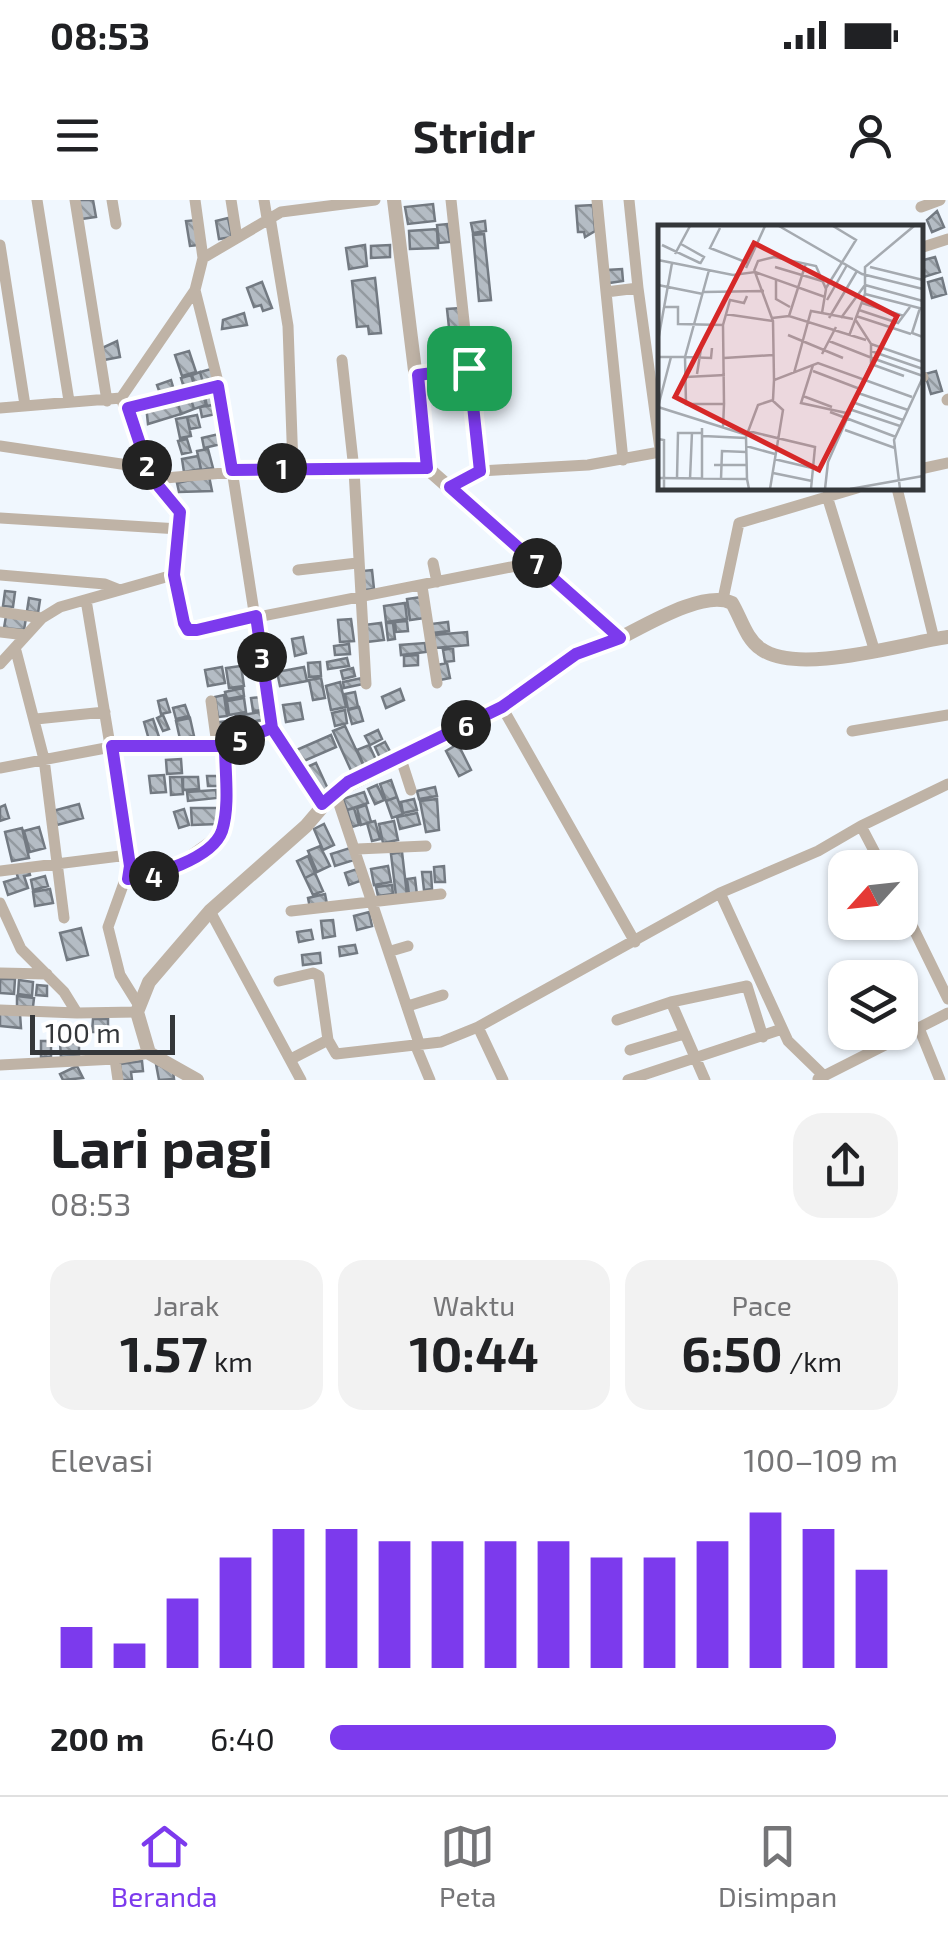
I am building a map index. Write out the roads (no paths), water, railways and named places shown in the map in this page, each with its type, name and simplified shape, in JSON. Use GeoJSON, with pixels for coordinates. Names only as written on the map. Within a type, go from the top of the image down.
{"type":"FeatureCollection","features":[{"type":"Feature","properties":{"kind":"street"},"geometry":{"type":"LineString","coordinates":[[37,200],[69,401]]}},
{"type":"Feature","properties":{"kind":"street"},"geometry":{"type":"LineString","coordinates":[[74,200],[107,401]]}},
{"type":"Feature","properties":{"kind":"street"},"geometry":{"type":"LineString","coordinates":[[112,200],[116,224]]}},
{"type":"Feature","properties":{"kind":"street"},"geometry":{"type":"LineString","coordinates":[[124,403],[194,290],[204,258],[196,200]]}},
{"type":"Feature","properties":{"kind":"street"},"geometry":{"type":"LineString","coordinates":[[231,200],[236,238]]}},
{"type":"Feature","properties":{"kind":"street"},"geometry":{"type":"LineString","coordinates":[[264,200],[288,326],[293,467]]}},
{"type":"Feature","properties":{"kind":"street"},"geometry":{"type":"LineString","coordinates":[[204,258],[268,218],[302,204],[375,200]]}},
{"type":"Feature","properties":{"kind":"street"},"geometry":{"type":"LineString","coordinates":[[394,200],[427,468]]}},
{"type":"Feature","properties":{"kind":"street"},"geometry":{"type":"LineString","coordinates":[[451,200],[480,471]]}},
{"type":"Feature","properties":{"kind":"street"},"geometry":{"type":"LineString","coordinates":[[597,200],[623,460]]}},
{"type":"Feature","properties":{"kind":"street"},"geometry":{"type":"LineString","coordinates":[[629,200],[658,435]]}},
{"type":"Feature","properties":{"kind":"street"},"geometry":{"type":"LineString","coordinates":[[921,207],[940,200]]}},
{"type":"Feature","properties":{"kind":"street"},"geometry":{"type":"LineString","coordinates":[[923,247],[948,239]]}},
{"type":"Feature","properties":{"kind":"street"},"geometry":{"type":"LineString","coordinates":[[0,245],[26,404]]}},
{"type":"Feature","properties":{"kind":"street"},"geometry":{"type":"LineString","coordinates":[[606,292],[638,288]]}},
{"type":"Feature","properties":{"kind":"street"},"geometry":{"type":"LineString","coordinates":[[194,290],[218,386],[272,728],[322,804]]}},
{"type":"Feature","properties":{"kind":"street"},"geometry":{"type":"LineString","coordinates":[[342,360],[354,470],[366,684]]}},
{"type":"Feature","properties":{"kind":"street"},"geometry":{"type":"LineString","coordinates":[[418,375],[469,368]]}},
{"type":"Feature","properties":{"kind":"street"},"geometry":{"type":"LineString","coordinates":[[0,408],[69,401],[124,403],[218,386]]}},
{"type":"Feature","properties":{"kind":"street"},"geometry":{"type":"LineString","coordinates":[[124,403],[150,474],[178,506],[174,575],[188,630],[536,562]]}},
{"type":"Feature","properties":{"kind":"street"},"geometry":{"type":"LineString","coordinates":[[0,446],[150,474],[293,467],[427,468],[620,638]]}},
{"type":"Feature","properties":{"kind":"street"},"geometry":{"type":"LineString","coordinates":[[450,487],[480,471],[623,460],[658,451]]}},
{"type":"Feature","properties":{"kind":"street"},"geometry":{"type":"LineString","coordinates":[[923,468],[948,463]]}},
{"type":"Feature","properties":{"kind":"street"},"geometry":{"type":"LineString","coordinates":[[724,599],[739,523],[850,490]]}},
{"type":"Feature","properties":{"kind":"street"},"geometry":{"type":"LineString","coordinates":[[137,1008],[149,982],[210,912],[306,826],[335,792],[502,707],[576,654],[681,609],[724,599],[734,606],[751,640],[768,654],[801,658],[874,652],[941,638],[897,490]]}},
{"type":"Feature","properties":{"kind":"street"},"geometry":{"type":"LineString","coordinates":[[827,496],[874,652]]}},
{"type":"Feature","properties":{"kind":"street"},"geometry":{"type":"LineString","coordinates":[[0,518],[178,529]]}},
{"type":"Feature","properties":{"kind":"street"},"geometry":{"type":"LineString","coordinates":[[298,570],[357,563]]}},
{"type":"Feature","properties":{"kind":"street"},"geometry":{"type":"LineString","coordinates":[[433,563],[437,582]]}},
{"type":"Feature","properties":{"kind":"street"},"geometry":{"type":"LineString","coordinates":[[0,575],[105,584],[120,590]]}},
{"type":"Feature","properties":{"kind":"street"},"geometry":{"type":"LineString","coordinates":[[0,664],[16,651],[42,618],[86,600],[174,575]]}},
{"type":"Feature","properties":{"kind":"street"},"geometry":{"type":"LineString","coordinates":[[422,586],[438,684]]}},
{"type":"Feature","properties":{"kind":"street"},"geometry":{"type":"LineString","coordinates":[[86,600],[128,855],[128,879],[108,927],[120,975],[137,1008],[149,1053]]}},
{"type":"Feature","properties":{"kind":"street"},"geometry":{"type":"LineString","coordinates":[[0,612],[42,618]]}},
{"type":"Feature","properties":{"kind":"street"},"geometry":{"type":"LineString","coordinates":[[0,632],[26,634]]}},
{"type":"Feature","properties":{"kind":"street"},"geometry":{"type":"LineString","coordinates":[[16,651],[44,759],[64,918]]}},
{"type":"Feature","properties":{"kind":"street"},"geometry":{"type":"LineString","coordinates":[[128,879],[166,872],[221,834],[221,745],[211,700]]}},
{"type":"Feature","properties":{"kind":"street"},"geometry":{"type":"LineString","coordinates":[[502,707],[635,942]]}},
{"type":"Feature","properties":{"kind":"street"},"geometry":{"type":"LineString","coordinates":[[36,719],[105,712]]}},
{"type":"Feature","properties":{"kind":"street"},"geometry":{"type":"LineString","coordinates":[[852,732],[948,716]]}},
{"type":"Feature","properties":{"kind":"street"},"geometry":{"type":"LineString","coordinates":[[0,768],[112,746],[221,745],[272,728]]}},
{"type":"Feature","properties":{"kind":"street"},"geometry":{"type":"LineString","coordinates":[[400,756],[411,790]]}},
{"type":"Feature","properties":{"kind":"street"},"geometry":{"type":"LineString","coordinates":[[279,981],[313,972],[319,976],[328,1040],[336,1054],[448,1040],[720,893],[818,851],[948,784]]}},
{"type":"Feature","properties":{"kind":"street"},"geometry":{"type":"LineString","coordinates":[[335,792],[391,951],[430,1080]]}},
{"type":"Feature","properties":{"kind":"street"},"geometry":{"type":"LineString","coordinates":[[861,826],[873,850]]}},
{"type":"Feature","properties":{"kind":"street"},"geometry":{"type":"LineString","coordinates":[[357,849],[426,846]]}},
{"type":"Feature","properties":{"kind":"street"},"geometry":{"type":"LineString","coordinates":[[0,871],[128,855]]}},
{"type":"Feature","properties":{"kind":"street"},"geometry":{"type":"LineString","coordinates":[[720,893],[752,984],[763,1037]]}},
{"type":"Feature","properties":{"kind":"street"},"geometry":{"type":"LineString","coordinates":[[291,911],[441,894]]}},
{"type":"Feature","properties":{"kind":"street"},"geometry":{"type":"LineString","coordinates":[[0,904],[21,949],[77,1013]]}},
{"type":"Feature","properties":{"kind":"street"},"geometry":{"type":"LineString","coordinates":[[210,912],[301,1080]]}},
{"type":"Feature","properties":{"kind":"street"},"geometry":{"type":"LineString","coordinates":[[918,938],[948,999]]}},
{"type":"Feature","properties":{"kind":"street"},"geometry":{"type":"LineString","coordinates":[[391,951],[408,946]]}},
{"type":"Feature","properties":{"kind":"street"},"geometry":{"type":"LineString","coordinates":[[0,973],[46,974]]}},
{"type":"Feature","properties":{"kind":"street"},"geometry":{"type":"LineString","coordinates":[[617,1020],[671,1002],[752,984]]}},
{"type":"Feature","properties":{"kind":"street"},"geometry":{"type":"LineString","coordinates":[[752,984],[793,1049],[820,1078],[948,1013]]}},
{"type":"Feature","properties":{"kind":"street"},"geometry":{"type":"LineString","coordinates":[[408,1006],[444,996]]}},
{"type":"Feature","properties":{"kind":"street"},"geometry":{"type":"LineString","coordinates":[[671,1002],[705,1080]]}},
{"type":"Feature","properties":{"kind":"street"},"geometry":{"type":"LineString","coordinates":[[0,1010],[77,1013],[137,1008]]}},
{"type":"Feature","properties":{"kind":"street"},"geometry":{"type":"LineString","coordinates":[[478,1027],[503,1080]]}},
{"type":"Feature","properties":{"kind":"street"},"geometry":{"type":"LineString","coordinates":[[920,1028],[940,1080]]}},
{"type":"Feature","properties":{"kind":"street"},"geometry":{"type":"LineString","coordinates":[[628,1080],[654,1076],[782,1029]]}},
{"type":"Feature","properties":{"kind":"street"},"geometry":{"type":"LineString","coordinates":[[630,1050],[684,1034]]}},
{"type":"Feature","properties":{"kind":"street"},"geometry":{"type":"LineString","coordinates":[[291,1060],[328,1040]]}},
{"type":"Feature","properties":{"kind":"street"},"geometry":{"type":"LineString","coordinates":[[0,1065],[115,1059],[149,1053],[197,1080]]}},
{"type":"Feature","properties":{"kind":"street"},"geometry":{"type":"LineString","coordinates":[[115,1059],[118,1080]]}}]}
